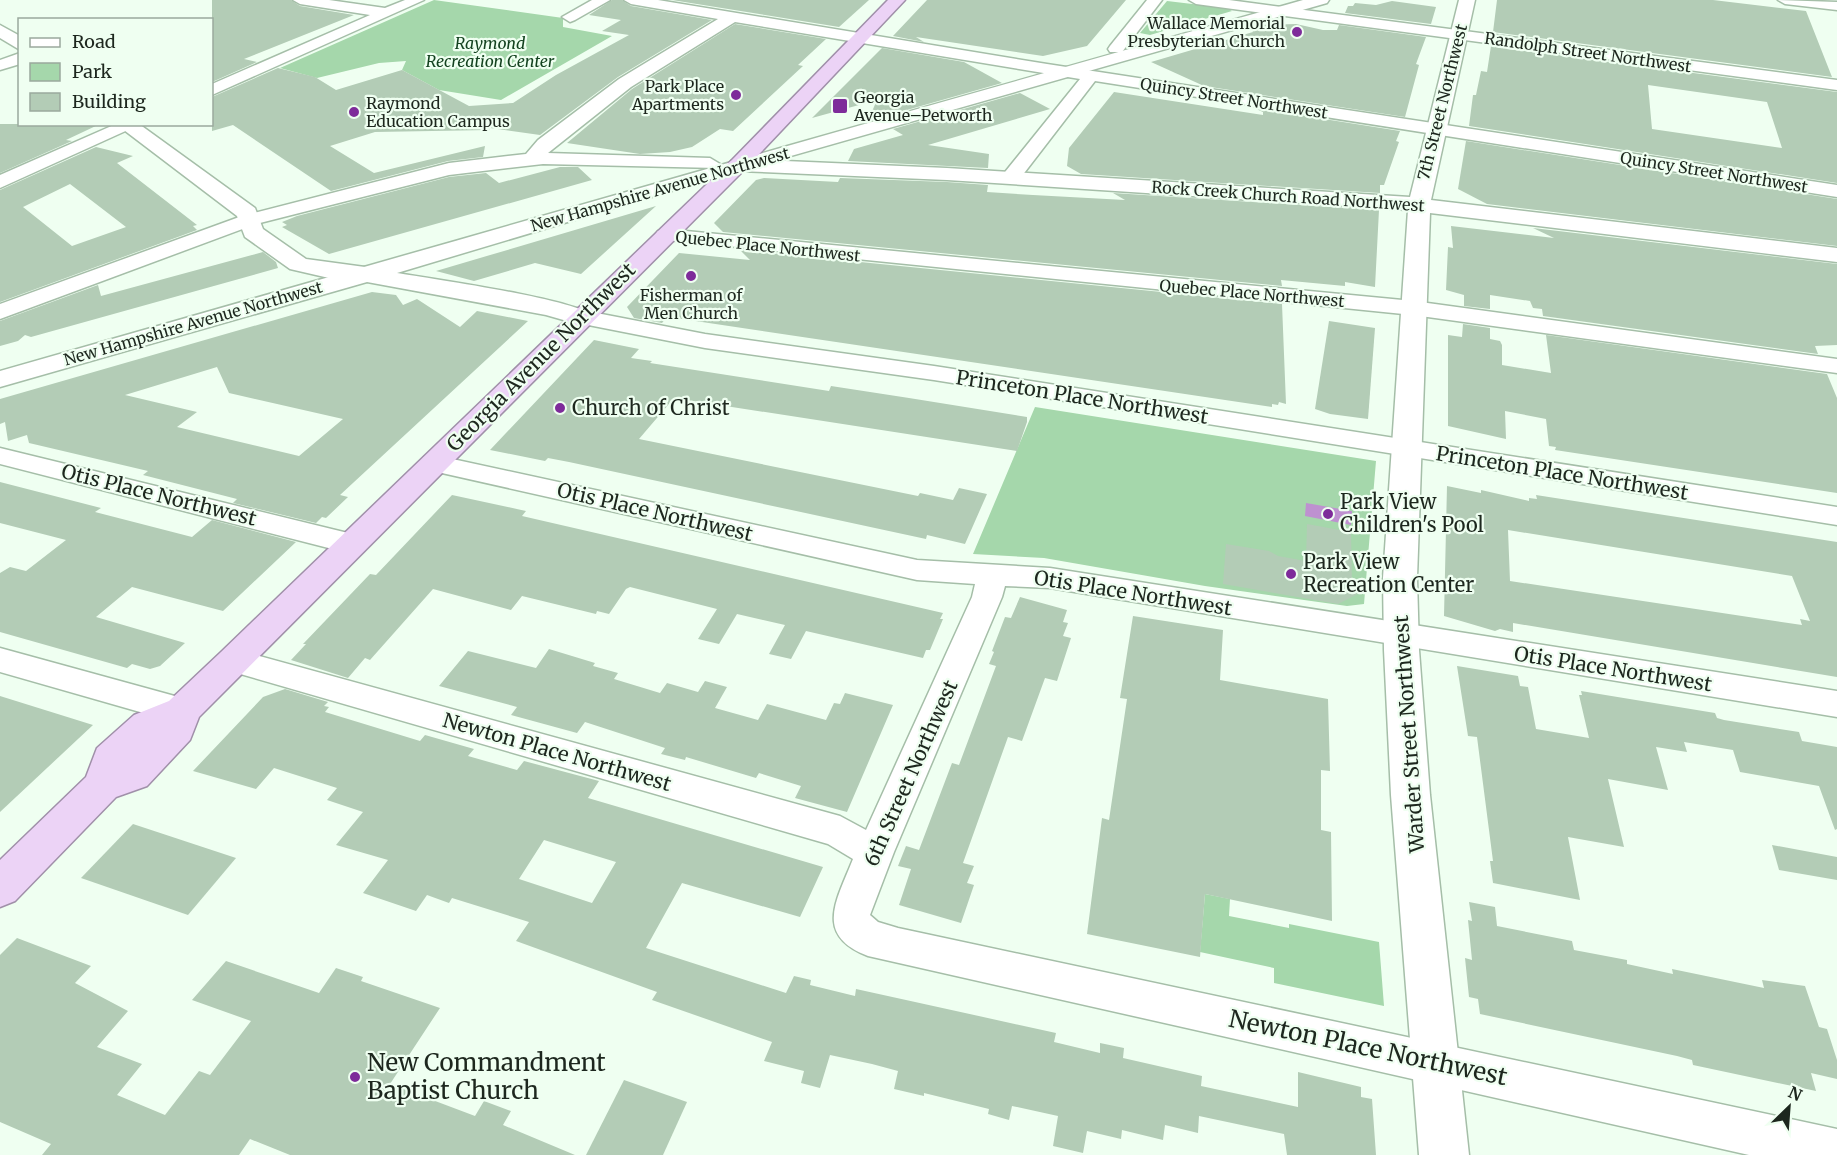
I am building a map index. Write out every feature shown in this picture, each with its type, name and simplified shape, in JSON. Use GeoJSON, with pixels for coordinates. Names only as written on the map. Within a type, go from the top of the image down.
{"type":"FeatureCollection","features":[{"type":"Feature","properties":{"kind":"highway","name":"Georgia Avenue Northwest"},"geometry":{"type":"LineString","coordinates":[[0,888],[102,786],[133,775],[177,730],[182,711],[743,159],[897,0]]}},
{"type":"Feature","properties":{"kind":"main road","name":"New Hampshire Avenue Northwest"},"geometry":{"type":"LineString","coordinates":[[0,379],[365,274],[1116,49],[1258,9],[1321,0]]}},
{"type":"Feature","properties":{"kind":"main road","name":"7th Street Northwest"},"geometry":{"type":"LineString","coordinates":[[1419,205],[1467,0]]}},
{"type":"Feature","properties":{"kind":"main road","name":"New Hampshire Avenue Northwest"},"geometry":{"type":"LineString","coordinates":[[0,364],[710,164],[743,159],[1070,72],[1284,6]]}},
{"type":"Feature","properties":{"kind":"main road"},"geometry":{"type":"LineString","coordinates":[[0,30],[18,44]]}},
{"type":"Feature","properties":{"kind":"main road"},"geometry":{"type":"LineString","coordinates":[[130,126],[247,213],[253,232],[298,264],[329,271]]}},
{"type":"Feature","properties":{"kind":"main road","name":"Rock Creek Church Road Northwest"},"geometry":{"type":"LineString","coordinates":[[743,159],[1331,197],[1419,205],[1837,255]]}},
{"type":"Feature","properties":{"kind":"main road","name":"Warder Street Northwest"},"geometry":{"type":"LineString","coordinates":[[1419,205],[1400,578],[1401,636],[1444,1155]]}},
{"type":"Feature","properties":{"kind":"main road","name":"Princeton Place Northwest"},"geometry":{"type":"LineString","coordinates":[[329,271],[365,274],[550,308],[581,317]]}},
{"type":"Feature","properties":{"kind":"street"},"geometry":{"type":"LineString","coordinates":[[300,0],[386,14]]}},
{"type":"Feature","properties":{"kind":"street"},"geometry":{"type":"LineString","coordinates":[[213,90],[417,0]]}},
{"type":"Feature","properties":{"kind":"street"},"geometry":{"type":"LineString","coordinates":[[570,17],[603,0]]}},
{"type":"Feature","properties":{"kind":"street","name":"Quincy Street Northwest"},"geometry":{"type":"LineString","coordinates":[[631,0],[1091,76],[1837,191]]}},
{"type":"Feature","properties":{"kind":"street"},"geometry":{"type":"LineString","coordinates":[[1116,49],[1155,0]]}},
{"type":"Feature","properties":{"kind":"street"},"geometry":{"type":"LineString","coordinates":[[1196,0],[1258,9]]}},
{"type":"Feature","properties":{"kind":"street"},"geometry":{"type":"LineString","coordinates":[[1785,0],[1837,6]]}},
{"type":"Feature","properties":{"kind":"street","name":"Randolph Street Northwest"},"geometry":{"type":"LineString","coordinates":[[1284,6],[1458,35],[1837,86]]}},
{"type":"Feature","properties":{"kind":"street"},"geometry":{"type":"LineString","coordinates":[[532,159],[545,144],[618,88],[732,17]]}},
{"type":"Feature","properties":{"kind":"street"},"geometry":{"type":"LineString","coordinates":[[0,65],[18,59]]}},
{"type":"Feature","properties":{"kind":"street"},"geometry":{"type":"LineString","coordinates":[[1011,177],[1091,76]]}},
{"type":"Feature","properties":{"kind":"street"},"geometry":{"type":"LineString","coordinates":[[0,182],[127,126]]}},
{"type":"Feature","properties":{"kind":"street"},"geometry":{"type":"LineString","coordinates":[[0,312],[249,220],[443,171],[532,159],[575,157],[710,164]]}},
{"type":"Feature","properties":{"kind":"street","name":"Quebec Place Northwest"},"geometry":{"type":"LineString","coordinates":[[665,235],[1413,308],[1837,366]]}},
{"type":"Feature","properties":{"kind":"street","name":"Princeton Place Northwest"},"geometry":{"type":"LineString","coordinates":[[581,317],[705,341],[934,373],[1837,516]]}},
{"type":"Feature","properties":{"kind":"street","name":"Otis Place Northwest"},"geometry":{"type":"LineString","coordinates":[[0,456],[352,544]]}},
{"type":"Feature","properties":{"kind":"street","name":"Otis Place Northwest"},"geometry":{"type":"LineString","coordinates":[[434,463],[917,570],[1050,578],[1837,704]]}},
{"type":"Feature","properties":{"kind":"street","name":"6th Street Northwest"},"geometry":{"type":"LineString","coordinates":[[898,946],[868,938],[855,929],[851,915],[875,852],[987,597],[992,575]]}},
{"type":"Feature","properties":{"kind":"street"},"geometry":{"type":"LineString","coordinates":[[0,660],[182,711]]}},
{"type":"Feature","properties":{"kind":"street","name":"Newton Place Northwest"},"geometry":{"type":"LineString","coordinates":[[234,661],[840,832],[844,837],[875,852]]}},
{"type":"Feature","properties":{"kind":"street","name":"Newton Place Northwest"},"geometry":{"type":"LineString","coordinates":[[898,946],[1837,1152]]}},
{"type":"Feature","properties":{"kind":"green space","name":"Raymond Recreation Center"},"geometry":{"type":"Polygon","coordinates":[[[434,0],[563,18],[563,27],[612,36],[501,100],[439,90],[402,70],[406,61],[379,63],[317,78],[280,68],[434,0]]]}},
{"type":"Feature","properties":{"kind":"green space"},"geometry":{"type":"Polygon","coordinates":[[[1167,1],[1226,8],[1232,11],[1150,35],[1140,33],[1167,1]]]}},
{"type":"Feature","properties":{"kind":"green space","name":"Park View Recreation Center"},"geometry":{"type":"Polygon","coordinates":[[[1035,407],[1376,461],[1364,604],[1347,606],[1205,586],[1044,558],[973,554],[1035,407]]]}},
{"type":"Feature","properties":{"kind":"green space"},"geometry":{"type":"Polygon","coordinates":[[[1205,894],[1230,899],[1229,916],[1289,928],[1289,924],[1379,942],[1384,1006],[1274,983],[1274,968],[1200,952],[1205,894]]]}},
{"type":"Feature","properties":{"kind":"shaded area","name":"Park View Children's Pool"},"geometry":{"type":"Polygon","coordinates":[[[1306,503],[1352,511],[1351,525],[1305,516],[1306,503]]]}},
{"type":"Feature","properties":{"kind":"building"},"geometry":{"type":"Polygon","coordinates":[[[212,0],[291,0],[300,6],[354,15],[244,59],[257,62],[213,82],[212,0]]]}},
{"type":"Feature","properties":{"kind":"building"},"geometry":{"type":"Polygon","coordinates":[[[612,0],[622,0],[631,6],[712,20],[618,77],[540,135],[490,128],[489,130],[375,132],[330,146],[374,173],[485,146],[483,157],[448,161],[331,191],[233,125],[212,131],[213,97],[278,68],[315,77],[336,90],[402,70],[469,106],[513,103],[556,75],[629,35],[602,31],[621,20],[589,15],[612,0]]]}},
{"type":"Feature","properties":{"kind":"building"},"geometry":{"type":"Polygon","coordinates":[[[672,0],[869,0],[839,27],[672,0]]]}},
{"type":"Feature","properties":{"kind":"building"},"geometry":{"type":"Polygon","coordinates":[[[927,0],[1126,0],[1087,46],[1043,56],[916,37],[924,42],[893,36],[927,0]]]}},
{"type":"Feature","properties":{"kind":"building"},"geometry":{"type":"Polygon","coordinates":[[[1497,0],[1713,0],[1806,11],[1832,77],[1493,32],[1497,0]]]}},
{"type":"Feature","properties":{"kind":"building"},"geometry":{"type":"Polygon","coordinates":[[[1392,1],[1436,7],[1431,24],[1345,13],[1348,6],[1353,6],[1355,3],[1376,5],[1392,1]]]}},
{"type":"Feature","properties":{"kind":"building"},"geometry":{"type":"Polygon","coordinates":[[[735,24],[826,39],[798,65],[803,66],[733,131],[720,129],[692,147],[670,152],[640,154],[567,143],[632,89],[735,24]]]}},
{"type":"Feature","properties":{"kind":"building"},"geometry":{"type":"Polygon","coordinates":[[[1296,24],[1323,30],[1337,30],[1339,25],[1426,37],[1416,64],[1419,65],[1405,117],[1204,86],[1151,62],[1253,32],[1251,27],[1257,25],[1296,24]]]}},
{"type":"Feature","properties":{"kind":"building"},"geometry":{"type":"Polygon","coordinates":[[[1491,46],[1837,92],[1837,183],[1469,126],[1473,95],[1476,95],[1481,71],[1487,72],[1491,46]],[[1648,85],[1652,129],[1782,148],[1767,102],[1648,85]]]}},
{"type":"Feature","properties":{"kind":"building"},"geometry":{"type":"Polygon","coordinates":[[[882,48],[964,62],[1002,83],[875,119],[870,116],[877,100],[812,118],[882,48]]]}},
{"type":"Feature","properties":{"kind":"building"},"geometry":{"type":"Polygon","coordinates":[[[1114,92],[1263,115],[1263,112],[1254,108],[1400,131],[1396,141],[1399,142],[1384,185],[1380,185],[1380,193],[1081,174],[1067,166],[1069,148],[1114,92]]]}},
{"type":"Feature","properties":{"kind":"building"},"geometry":{"type":"Polygon","coordinates":[[[1020,93],[1050,109],[928,145],[989,154],[988,168],[848,161],[854,149],[903,135],[893,129],[1020,93]]]}},
{"type":"Feature","properties":{"kind":"building"},"geometry":{"type":"Polygon","coordinates":[[[0,124],[96,126],[66,140],[72,141],[0,173],[0,124]]]}},
{"type":"Feature","properties":{"kind":"building"},"geometry":{"type":"Polygon","coordinates":[[[1466,141],[1837,199],[1837,246],[1487,204],[1458,189],[1466,141]]]}},
{"type":"Feature","properties":{"kind":"building"},"geometry":{"type":"Polygon","coordinates":[[[96,147],[133,156],[117,163],[197,225],[193,226],[197,230],[0,302],[0,190],[96,147]],[[70,184],[23,207],[72,246],[126,227],[70,184]]]}},
{"type":"Feature","properties":{"kind":"building"},"geometry":{"type":"Polygon","coordinates":[[[560,167],[578,167],[592,180],[329,254],[282,227],[287,225],[282,222],[297,216],[449,177],[486,173],[499,183],[560,167]]]}},
{"type":"Feature","properties":{"kind":"building"},"geometry":{"type":"Polygon","coordinates":[[[764,178],[838,182],[840,178],[947,182],[988,185],[987,192],[1033,195],[1125,200],[1113,193],[1379,210],[1375,287],[1345,282],[1345,286],[1281,280],[1282,286],[723,232],[714,223],[756,180],[764,178]]]}},
{"type":"Feature","properties":{"kind":"building"},"geometry":{"type":"Polygon","coordinates":[[[656,206],[581,274],[535,263],[474,281],[436,271],[656,206]]]}},
{"type":"Feature","properties":{"kind":"building"},"geometry":{"type":"Polygon","coordinates":[[[1451,226],[1554,238],[1533,228],[1837,264],[1837,345],[1815,346],[1818,354],[1543,316],[1542,309],[1533,308],[1530,301],[1490,295],[1490,309],[1464,306],[1464,295],[1446,290],[1448,247],[1453,248],[1451,226]]]}},
{"type":"Feature","properties":{"kind":"building"},"geometry":{"type":"Polygon","coordinates":[[[740,250],[1282,304],[1286,404],[1279,402],[1278,405],[1272,404],[1272,407],[667,317],[662,323],[634,318],[627,307],[679,253],[750,260],[740,250]]]}},
{"type":"Feature","properties":{"kind":"building"},"geometry":{"type":"Polygon","coordinates":[[[263,252],[276,262],[278,268],[31,337],[25,335],[18,341],[0,346],[0,321],[98,285],[101,296],[263,252]]]}},
{"type":"Feature","properties":{"kind":"building"},"geometry":{"type":"Polygon","coordinates":[[[372,292],[396,295],[403,305],[417,299],[460,327],[477,311],[528,321],[340,495],[348,497],[326,518],[322,517],[316,523],[233,503],[237,499],[143,475],[148,471],[29,443],[27,435],[8,441],[5,422],[0,424],[0,399],[372,292]],[[217,367],[125,395],[197,412],[177,427],[299,456],[343,419],[229,393],[217,367]]]}},
{"type":"Feature","properties":{"kind":"building"},"geometry":{"type":"Polygon","coordinates":[[[1329,321],[1375,328],[1368,419],[1330,414],[1315,409],[1329,321]]]}},
{"type":"Feature","properties":{"kind":"building"},"geometry":{"type":"Polygon","coordinates":[[[1463,324],[1490,328],[1490,339],[1500,341],[1502,345],[1502,365],[1551,373],[1546,335],[1827,374],[1837,398],[1837,493],[1555,450],[1556,447],[1549,446],[1546,419],[1505,411],[1506,439],[1448,426],[1448,335],[1462,337],[1463,324]]]}},
{"type":"Feature","properties":{"kind":"building"},"geometry":{"type":"Polygon","coordinates":[[[594,340],[639,349],[631,358],[652,361],[650,363],[829,391],[831,386],[909,398],[1027,417],[1027,422],[1017,451],[674,398],[639,439],[918,496],[920,493],[953,500],[959,488],[987,494],[965,544],[927,535],[926,539],[569,462],[548,458],[545,461],[490,450],[594,340]]]}},
{"type":"Feature","properties":{"kind":"building"},"geometry":{"type":"Polygon","coordinates":[[[0,482],[101,508],[95,512],[192,537],[212,520],[296,542],[223,611],[132,587],[96,617],[185,643],[160,666],[150,669],[132,664],[127,668],[0,632],[0,573],[10,567],[26,571],[66,540],[0,523],[0,482]]]}},
{"type":"Feature","properties":{"kind":"building"},"geometry":{"type":"Polygon","coordinates":[[[1447,486],[1481,493],[1481,490],[1529,501],[1529,498],[1537,499],[1536,495],[1837,542],[1837,677],[1513,623],[1513,632],[1500,629],[1495,631],[1444,616],[1447,486]],[[1508,530],[1510,581],[1802,625],[1800,619],[1810,621],[1792,576],[1508,530]]]}},
{"type":"Feature","properties":{"kind":"building"},"geometry":{"type":"Polygon","coordinates":[[[452,495],[526,511],[522,516],[943,613],[940,619],[943,619],[930,650],[926,650],[923,658],[806,631],[791,659],[769,654],[785,625],[737,614],[719,644],[698,639],[717,609],[630,587],[626,589],[609,614],[597,611],[596,614],[522,596],[511,610],[433,589],[370,660],[365,658],[348,678],[291,660],[306,644],[303,644],[370,574],[376,575],[452,495]]]}},
{"type":"Feature","properties":{"kind":"building","name":"Park View Recreation Center"},"geometry":{"type":"Polygon","coordinates":[[[1307,524],[1351,532],[1352,585],[1358,594],[1338,604],[1223,584],[1226,544],[1269,551],[1278,556],[1306,561],[1307,524]]]}},
{"type":"Feature","properties":{"kind":"building"},"geometry":{"type":"Polygon","coordinates":[[[1020,597],[1067,610],[1063,622],[1068,623],[1063,636],[1071,638],[1057,681],[1045,678],[1022,741],[1008,737],[963,863],[974,866],[967,883],[974,885],[961,923],[899,905],[911,869],[898,866],[906,846],[919,850],[952,763],[959,765],[996,666],[989,664],[994,652],[992,651],[1005,617],[1011,618],[1020,597]]]}},
{"type":"Feature","properties":{"kind":"building"},"geometry":{"type":"Polygon","coordinates":[[[1133,616],[1223,630],[1220,680],[1328,699],[1330,771],[1321,770],[1321,830],[1331,832],[1332,921],[1205,894],[1200,957],[1087,934],[1102,818],[1109,820],[1127,699],[1120,698],[1133,616]]]}},
{"type":"Feature","properties":{"kind":"building"},"geometry":{"type":"Polygon","coordinates":[[[549,649],[595,663],[593,666],[618,673],[614,679],[660,693],[667,683],[698,692],[705,681],[727,687],[715,708],[758,720],[767,704],[826,720],[834,703],[840,704],[845,693],[893,705],[847,812],[795,798],[801,786],[759,773],[756,778],[686,757],[685,760],[661,754],[665,748],[585,722],[577,733],[511,715],[517,707],[439,686],[468,651],[536,668],[549,649]]]}},
{"type":"Feature","properties":{"kind":"building"},"geometry":{"type":"Polygon","coordinates":[[[1457,666],[1518,676],[1520,686],[1528,687],[1536,729],[1589,738],[1579,695],[1582,695],[1581,691],[1715,713],[1717,718],[1724,720],[1799,732],[1802,741],[1837,747],[1837,829],[1835,830],[1819,786],[1740,772],[1733,750],[1684,742],[1687,752],[1656,747],[1668,790],[1608,779],[1624,847],[1568,837],[1580,900],[1493,883],[1490,861],[1493,861],[1477,737],[1468,736],[1457,666]]]}},
{"type":"Feature","properties":{"kind":"building"},"geometry":{"type":"Polygon","coordinates":[[[285,689],[328,702],[324,706],[329,707],[325,712],[420,741],[425,735],[474,749],[468,756],[517,770],[524,761],[599,781],[588,798],[823,867],[800,917],[682,883],[646,948],[786,993],[794,976],[811,980],[810,985],[855,996],[856,989],[1056,1033],[1054,1042],[1100,1053],[1100,1043],[1124,1048],[1123,1058],[1202,1076],[1201,1086],[1298,1107],[1298,1072],[1361,1087],[1361,1097],[1372,1099],[1376,1155],[1287,1155],[1284,1134],[1199,1116],[1198,1133],[1165,1125],[1163,1140],[1122,1130],[1121,1139],[1087,1131],[1083,1153],[1053,1146],[1058,1116],[1012,1106],[1009,1120],[988,1114],[989,1109],[924,1093],[924,1096],[894,1089],[898,1071],[872,1064],[830,1055],[820,1088],[801,1083],[804,1071],[764,1061],[772,1042],[652,1000],[657,992],[516,941],[529,922],[452,898],[449,903],[427,895],[416,911],[363,893],[388,860],[336,845],[363,812],[327,800],[337,788],[274,768],[256,789],[193,771],[263,697],[285,689]],[[544,840],[519,879],[592,903],[616,862],[544,840]]]}},
{"type":"Feature","properties":{"kind":"building"},"geometry":{"type":"Polygon","coordinates":[[[0,696],[93,725],[0,812],[0,696]]]}},
{"type":"Feature","properties":{"kind":"building"},"geometry":{"type":"Polygon","coordinates":[[[133,824],[236,858],[188,915],[81,878],[133,824]]]}},
{"type":"Feature","properties":{"kind":"building"},"geometry":{"type":"Polygon","coordinates":[[[1772,845],[1837,857],[1837,880],[1779,870],[1772,845]]]}},
{"type":"Feature","properties":{"kind":"building"},"geometry":{"type":"Polygon","coordinates":[[[1469,902],[1495,907],[1497,926],[1572,941],[1574,950],[1627,960],[1627,964],[1673,974],[1672,969],[1764,988],[1762,980],[1805,986],[1819,1027],[1827,1029],[1837,1060],[1837,1079],[1811,1073],[1816,1091],[1693,1065],[1692,1060],[1677,1056],[1480,1014],[1478,999],[1469,997],[1465,958],[1472,960],[1468,920],[1472,921],[1469,902]]]}},
{"type":"Feature","properties":{"kind":"building"},"geometry":{"type":"Polygon","coordinates":[[[17,938],[91,966],[75,983],[128,1011],[97,1047],[142,1064],[117,1095],[165,1115],[199,1071],[210,1075],[251,1021],[192,1000],[226,961],[319,993],[336,968],[363,977],[361,981],[440,1008],[390,1084],[475,1116],[484,1101],[511,1111],[503,1125],[575,1155],[290,1155],[250,1139],[239,1155],[42,1155],[51,1144],[0,1122],[0,955],[17,938]]]}},
{"type":"Feature","properties":{"kind":"building"},"geometry":{"type":"Polygon","coordinates":[[[624,1080],[687,1102],[663,1155],[586,1155],[624,1080]]]}},
{"type":"Feature","properties":{"kind":"place","name":"Wallace Memorial Presbyterian Church"},"geometry":{"type":"Point","coordinates":[1297,32]}},
{"type":"Feature","properties":{"kind":"place","name":"Park Place Apartments"},"geometry":{"type":"Point","coordinates":[736,95]}},
{"type":"Feature","properties":{"kind":"place","name":"Georgia Avenue–Petworth"},"geometry":{"type":"Point","coordinates":[840,106]}},
{"type":"Feature","properties":{"kind":"place","name":"Raymond Education Campus"},"geometry":{"type":"Point","coordinates":[354,112]}},
{"type":"Feature","properties":{"kind":"place","name":"Fisherman of Men Church"},"geometry":{"type":"Point","coordinates":[691,276]}},
{"type":"Feature","properties":{"kind":"place","name":"Church of Christ"},"geometry":{"type":"Point","coordinates":[560,408]}},
{"type":"Feature","properties":{"kind":"place","name":"Park View Children's Pool"},"geometry":{"type":"Point","coordinates":[1328,514]}},
{"type":"Feature","properties":{"kind":"place","name":"Park View Recreation Center"},"geometry":{"type":"Point","coordinates":[1291,574]}},
{"type":"Feature","properties":{"kind":"place","name":"New Commandment Baptist Church"},"geometry":{"type":"Point","coordinates":[355,1077]}}]}
